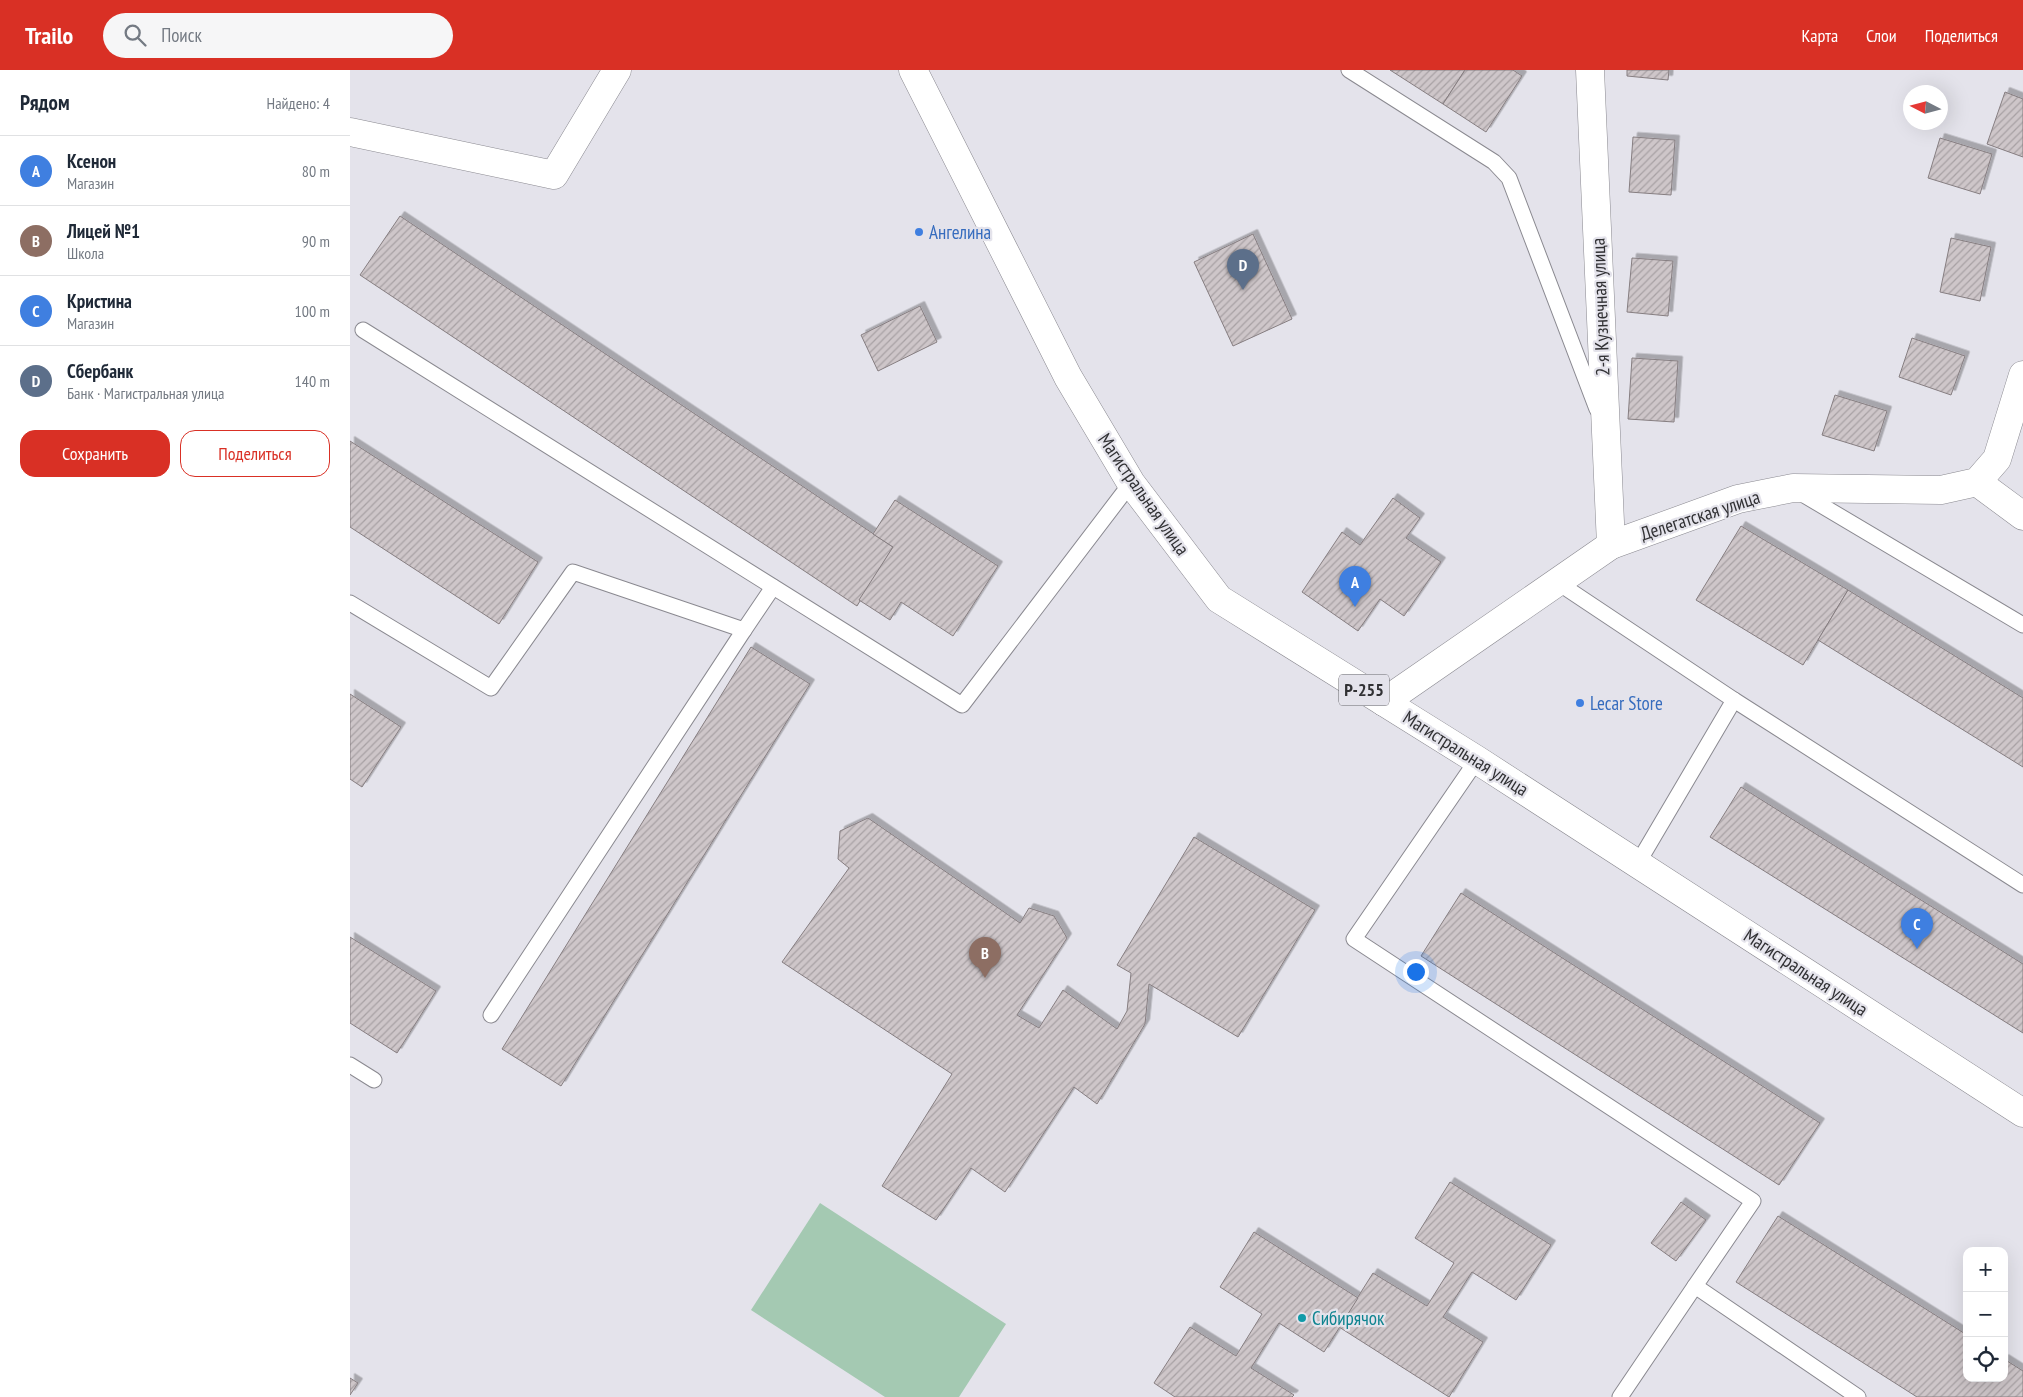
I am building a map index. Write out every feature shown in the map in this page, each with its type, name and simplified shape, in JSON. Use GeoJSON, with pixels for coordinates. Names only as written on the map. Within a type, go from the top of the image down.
{"type":"FeatureCollection","features":[{"type":"Feature","properties":{"kind":"street"},"geometry":{"type":"LineString","coordinates":[[350,132],[554,174],[617,70]]}},
{"type":"Feature","properties":{"kind":"street","name":"Магистральная улица"},"geometry":{"type":"LineString","coordinates":[[913,70],[1068,377],[1131,483],[1219,599],[1478,760],[2023,1113]]}},
{"type":"Feature","properties":{"kind":"street","name":"2-я Кузнечная улица"},"geometry":{"type":"LineString","coordinates":[[1590,70],[1611,545]]}},
{"type":"Feature","properties":{"kind":"street"},"geometry":{"type":"LineString","coordinates":[[2023,375],[1997,459],[1977,482],[2023,516]]}},
{"type":"Feature","properties":{"kind":"street","name":"Делегатская улица"},"geometry":{"type":"LineString","coordinates":[[1384,702],[1611,545],[1738,499],[1793,488],[1940,490],[1977,482]]}},
{"type":"Feature","properties":{"kind":"lane"},"geometry":{"type":"LineString","coordinates":[[1350,70],[1494,162],[1509,178],[1606,431]]}},
{"type":"Feature","properties":{"kind":"lane"},"geometry":{"type":"LineString","coordinates":[[363,330],[962,706],[1131,483]]}},
{"type":"Feature","properties":{"kind":"lane"},"geometry":{"type":"LineString","coordinates":[[1793,488],[2023,625]]}},
{"type":"Feature","properties":{"kind":"lane"},"geometry":{"type":"LineString","coordinates":[[350,603],[491,688],[573,572],[744,630]]}},
{"type":"Feature","properties":{"kind":"lane"},"geometry":{"type":"LineString","coordinates":[[1557,582],[1734,700],[2023,885]]}},
{"type":"Feature","properties":{"kind":"lane"},"geometry":{"type":"LineString","coordinates":[[491,1015],[773,587]]}},
{"type":"Feature","properties":{"kind":"lane"},"geometry":{"type":"LineString","coordinates":[[1638,863],[1734,700]]}},
{"type":"Feature","properties":{"kind":"lane"},"geometry":{"type":"LineString","coordinates":[[1478,760],[1354,939],[1753,1200],[1620,1397]]}},
{"type":"Feature","properties":{"kind":"lane"},"geometry":{"type":"LineString","coordinates":[[350,1065],[374,1080]]}},
{"type":"Feature","properties":{"kind":"lane"},"geometry":{"type":"LineString","coordinates":[[1695,1286],[1858,1397]]}},
{"type":"Feature","properties":{"kind":"green space"},"geometry":{"type":"Polygon","coordinates":[[[820,1203],[1006,1324],[959,1397],[885,1397],[751,1310],[820,1203]]]}},
{"type":"Feature","properties":{"kind":"building"},"geometry":{"type":"Polygon","coordinates":[[[1390,70],[1465,70],[1443,104],[1390,70]]]}},
{"type":"Feature","properties":{"kind":"building"},"geometry":{"type":"Polygon","coordinates":[[[1465,70],[1513,70],[1522,76],[1486,132],[1443,104],[1465,70]]]}},
{"type":"Feature","properties":{"kind":"building"},"geometry":{"type":"Polygon","coordinates":[[[1627,70],[1669,70],[1668,80],[1627,76],[1627,70]]]}},
{"type":"Feature","properties":{"kind":"building"},"geometry":{"type":"Polygon","coordinates":[[[2005,92],[2023,99],[2023,157],[1987,144],[2005,92]]]}},
{"type":"Feature","properties":{"kind":"building"},"geometry":{"type":"Polygon","coordinates":[[[1633,137],[1675,140],[1671,195],[1629,192],[1633,137]]]}},
{"type":"Feature","properties":{"kind":"building"},"geometry":{"type":"Polygon","coordinates":[[[1940,138],[1992,154],[1980,194],[1928,178],[1940,138]]]}},
{"type":"Feature","properties":{"kind":"building"},"geometry":{"type":"Polygon","coordinates":[[[400,216],[893,547],[857,606],[360,275],[400,216]]]}},
{"type":"Feature","properties":{"kind":"building"},"geometry":{"type":"Polygon","coordinates":[[[1253,234],[1292,319],[1233,346],[1194,262],[1253,234]]]}},
{"type":"Feature","properties":{"kind":"building"},"geometry":{"type":"Polygon","coordinates":[[[1951,238],[1991,247],[1980,301],[1940,292],[1951,238]]]}},
{"type":"Feature","properties":{"kind":"building"},"geometry":{"type":"Polygon","coordinates":[[[1632,258],[1673,261],[1668,316],[1627,312],[1632,258]]]}},
{"type":"Feature","properties":{"kind":"building"},"geometry":{"type":"Polygon","coordinates":[[[920,306],[937,342],[878,371],[861,335],[920,306]]]}},
{"type":"Feature","properties":{"kind":"building"},"geometry":{"type":"Polygon","coordinates":[[[1912,338],[1965,356],[1951,395],[1899,377],[1912,338]]]}},
{"type":"Feature","properties":{"kind":"building"},"geometry":{"type":"Polygon","coordinates":[[[1632,358],[1678,361],[1674,422],[1628,419],[1632,358]]]}},
{"type":"Feature","properties":{"kind":"building"},"geometry":{"type":"Polygon","coordinates":[[[1835,395],[1887,411],[1874,451],[1822,435],[1835,395]]]}},
{"type":"Feature","properties":{"kind":"building"},"geometry":{"type":"Polygon","coordinates":[[[350,441],[538,562],[499,624],[350,527],[350,441]]]}},
{"type":"Feature","properties":{"kind":"building"},"geometry":{"type":"Polygon","coordinates":[[[1393,498],[1420,518],[1406,538],[1441,562],[1404,616],[1380,599],[1358,631],[1302,592],[1342,532],[1360,545],[1393,498]]]}},
{"type":"Feature","properties":{"kind":"building"},"geometry":{"type":"Polygon","coordinates":[[[895,500],[998,566],[953,636],[901,602],[890,620],[859,600],[893,547],[873,534],[895,500]]]}},
{"type":"Feature","properties":{"kind":"building"},"geometry":{"type":"Polygon","coordinates":[[[1741,526],[1848,590],[1803,665],[1696,600],[1741,526]]]}},
{"type":"Feature","properties":{"kind":"building"},"geometry":{"type":"Polygon","coordinates":[[[1848,590],[2023,698],[2023,767],[1818,640],[1848,590]]]}},
{"type":"Feature","properties":{"kind":"building"},"geometry":{"type":"Polygon","coordinates":[[[751,647],[810,684],[561,1086],[502,1049],[751,647]]]}},
{"type":"Feature","properties":{"kind":"building"},"geometry":{"type":"Polygon","coordinates":[[[350,694],[401,727],[362,787],[350,779],[350,694]]]}},
{"type":"Feature","properties":{"kind":"building"},"geometry":{"type":"Polygon","coordinates":[[[1741,787],[2023,964],[2023,1033],[1710,837],[1741,787]]]}},
{"type":"Feature","properties":{"kind":"building"},"geometry":{"type":"Polygon","coordinates":[[[868,818],[1020,923],[1029,908],[1054,916],[1067,938],[1017,1015],[1039,1028],[1063,990],[1117,1029],[1127,1011],[1131,973],[1117,965],[1194,837],[1315,910],[1238,1037],[1149,984],[1145,1024],[1097,1104],[1074,1087],[1005,1192],[971,1168],[936,1220],[882,1186],[952,1074],[782,962],[849,868],[838,859],[840,831],[868,818]]]}},
{"type":"Feature","properties":{"kind":"building"},"geometry":{"type":"Polygon","coordinates":[[[1461,893],[1820,1123],[1779,1185],[1421,956],[1461,893]]]}},
{"type":"Feature","properties":{"kind":"building"},"geometry":{"type":"Polygon","coordinates":[[[350,937],[436,991],[397,1053],[350,1023],[350,937]]]}},
{"type":"Feature","properties":{"kind":"building"},"geometry":{"type":"Polygon","coordinates":[[[1450,1182],[1551,1245],[1516,1300],[1472,1272],[1443,1317],[1483,1342],[1449,1397],[1339,1327],[1373,1273],[1427,1306],[1454,1263],[1415,1238],[1450,1182]]]}},
{"type":"Feature","properties":{"kind":"building"},"geometry":{"type":"Polygon","coordinates":[[[1681,1202],[1706,1220],[1676,1261],[1651,1243],[1681,1202]]]}},
{"type":"Feature","properties":{"kind":"building"},"geometry":{"type":"Polygon","coordinates":[[[1778,1216],[1963,1332],[1963,1382],[2008,1382],[2008,1362],[2023,1371],[2023,1397],[1917,1397],[1736,1282],[1778,1216]]]}},
{"type":"Feature","properties":{"kind":"building","name":"Сибирячок"},"geometry":{"type":"Polygon","coordinates":[[[1254,1232],[1358,1298],[1324,1352],[1279,1323],[1251,1368],[1294,1395],[1292,1397],[1175,1397],[1154,1383],[1190,1327],[1236,1356],[1262,1314],[1220,1287],[1254,1232]]]}},
{"type":"Feature","properties":{"kind":"building"},"geometry":{"type":"Polygon","coordinates":[[[350,1378],[358,1383],[350,1395],[350,1378]]]}},
{"type":"Feature","properties":{"kind":"place","name":"Ангелина"},"geometry":{"type":"Point","coordinates":[919,232]}},
{"type":"Feature","properties":{"kind":"place","name":"Сбербанк"},"geometry":{"type":"Point","coordinates":[1243,290]}},
{"type":"Feature","properties":{"kind":"place","name":"Ксенон"},"geometry":{"type":"Point","coordinates":[1355,607]}},
{"type":"Feature","properties":{"kind":"place","name":"Lecar Store"},"geometry":{"type":"Point","coordinates":[1580,703]}},
{"type":"Feature","properties":{"kind":"place","name":"Кристина"},"geometry":{"type":"Point","coordinates":[1917,949]}},
{"type":"Feature","properties":{"kind":"place","name":"Лицей №1"},"geometry":{"type":"Point","coordinates":[985,978]}},
{"type":"Feature","properties":{"kind":"place","name":"Сибирячок"},"geometry":{"type":"Point","coordinates":[1302,1318]}}]}
